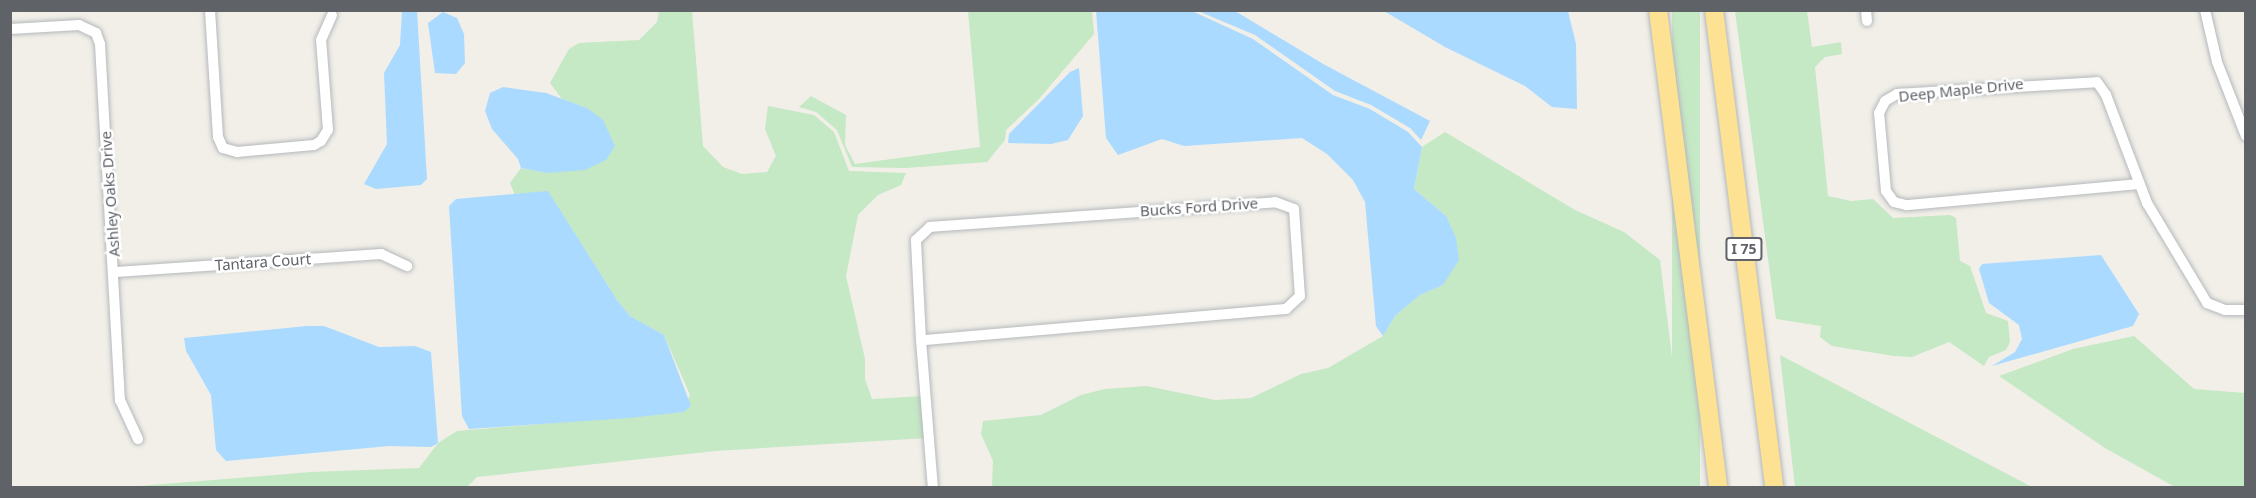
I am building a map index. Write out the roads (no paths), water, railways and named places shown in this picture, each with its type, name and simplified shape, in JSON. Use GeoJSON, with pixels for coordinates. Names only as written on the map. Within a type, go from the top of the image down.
{"type":"FeatureCollection","features":[{"type":"Feature","properties":{"kind":"highway"},"geometry":{"type":"LineString","coordinates":[[1658,10],[1718,488]]}},
{"type":"Feature","properties":{"kind":"highway","name":"I 75"},"geometry":{"type":"LineString","coordinates":[[1714,10],[1774,488]]}},
{"type":"Feature","properties":{"kind":"street"},"geometry":{"type":"LineString","coordinates":[[210,10],[218,137],[224,148],[237,152],[321,141],[328,130],[321,40],[332,15]]}},
{"type":"Feature","properties":{"kind":"street"},"geometry":{"type":"LineString","coordinates":[[2205,10],[2217,62],[2246,136]]}},
{"type":"Feature","properties":{"kind":"street","name":"Ashley Oaks Drive"},"geometry":{"type":"LineString","coordinates":[[10,29],[79,25],[96,33],[116,272],[112,292],[120,400],[138,440]]}},
{"type":"Feature","properties":{"kind":"street","name":"Deep Maple Drive"},"geometry":{"type":"LineString","coordinates":[[2139,184],[1906,206],[1894,202],[1886,191],[1879,113],[1885,100],[1897,94],[2097,81],[2106,95],[2139,184],[2207,303],[2225,310],[2246,310]]}},
{"type":"Feature","properties":{"kind":"street","name":"Bucks Ford Drive"},"geometry":{"type":"LineString","coordinates":[[921,340],[1286,309],[1300,296],[1294,210],[1275,202],[930,227],[916,240],[921,340],[933,488]]}},
{"type":"Feature","properties":{"kind":"street","name":"Tantara Court"},"geometry":{"type":"LineString","coordinates":[[116,272],[381,254],[407,266]]}},
{"type":"Feature","properties":{"kind":"water"},"geometry":{"type":"Polygon","coordinates":[[[402,11],[417,11],[427,179],[421,185],[376,189],[364,184],[387,144],[384,73],[400,45],[402,11]]]}},
{"type":"Feature","properties":{"kind":"water"},"geometry":{"type":"Polygon","coordinates":[[[1096,11],[1192,11],[1253,39],[1333,95],[1370,109],[1408,132],[1422,147],[1414,189],[1446,216],[1456,238],[1459,260],[1443,285],[1420,295],[1395,316],[1383,336],[1376,326],[1365,202],[1353,180],[1327,154],[1302,138],[1184,146],[1162,139],[1118,155],[1106,138],[1096,11]]]}},
{"type":"Feature","properties":{"kind":"water"},"geometry":{"type":"Polygon","coordinates":[[[1198,11],[1235,11],[1325,65],[1430,121],[1421,140],[1410,128],[1371,105],[1335,91],[1255,35],[1198,11]]]}},
{"type":"Feature","properties":{"kind":"water"},"geometry":{"type":"Polygon","coordinates":[[[1384,11],[1568,11],[1576,44],[1577,109],[1552,107],[1525,86],[1445,47],[1384,11]]]}},
{"type":"Feature","properties":{"kind":"water"},"geometry":{"type":"Polygon","coordinates":[[[443,12],[457,18],[464,34],[465,63],[456,74],[435,73],[428,23],[443,12]]]}},
{"type":"Feature","properties":{"kind":"water"},"geometry":{"type":"Polygon","coordinates":[[[1079,68],[1083,116],[1068,140],[1051,144],[1008,143],[1009,134],[1070,72],[1079,68]]]}},
{"type":"Feature","properties":{"kind":"water"},"geometry":{"type":"Polygon","coordinates":[[[503,87],[546,93],[587,108],[603,120],[615,146],[606,160],[585,170],[547,173],[521,168],[518,159],[492,129],[485,111],[490,93],[503,87]]]}},
{"type":"Feature","properties":{"kind":"water"},"geometry":{"type":"Polygon","coordinates":[[[548,191],[617,300],[630,316],[664,335],[691,406],[683,412],[469,429],[462,416],[449,206],[456,199],[548,191]]]}},
{"type":"Feature","properties":{"kind":"water"},"geometry":{"type":"Polygon","coordinates":[[[2101,255],[2139,314],[2133,326],[1992,366],[2015,352],[2022,339],[2019,325],[1989,303],[1979,269],[1982,264],[2101,255]]]}},
{"type":"Feature","properties":{"kind":"water"},"geometry":{"type":"Polygon","coordinates":[[[324,326],[379,347],[415,346],[431,352],[438,443],[431,447],[389,446],[226,461],[216,450],[211,395],[186,351],[184,338],[324,326]]]}}]}
